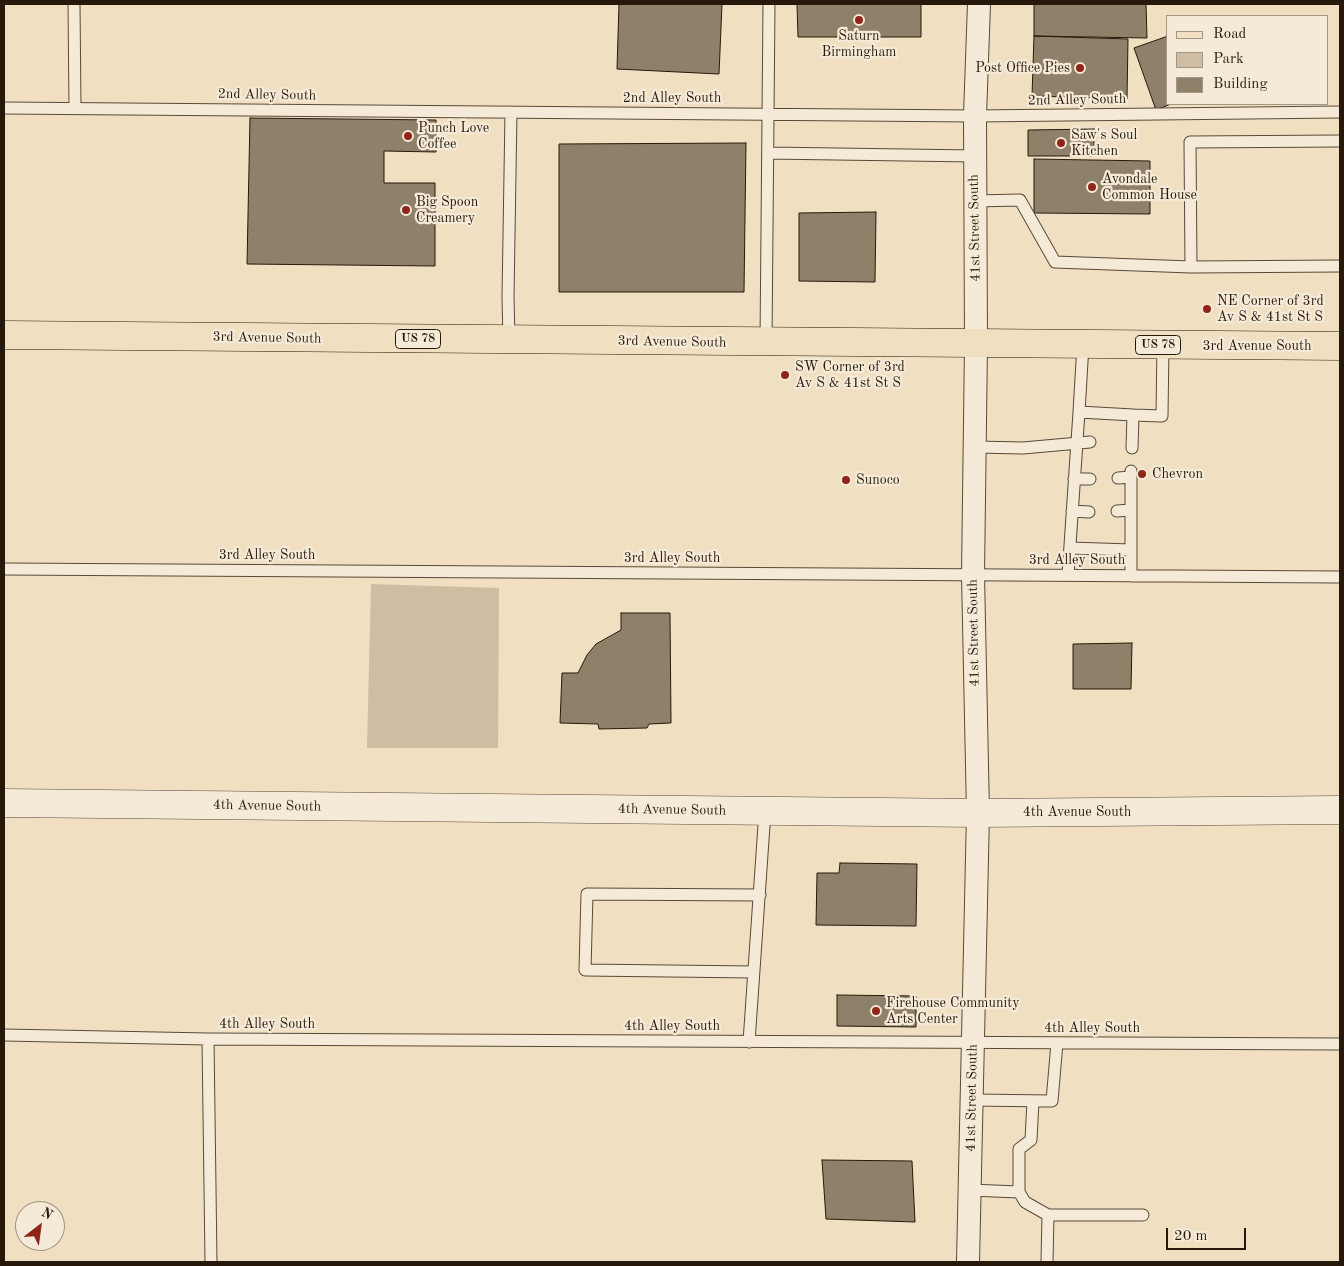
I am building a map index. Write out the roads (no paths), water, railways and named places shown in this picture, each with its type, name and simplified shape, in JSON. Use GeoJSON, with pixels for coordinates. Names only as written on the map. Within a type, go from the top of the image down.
{"type":"FeatureCollection","features":[{"type":"Feature","properties":{"kind":"main road","name":"3rd Avenue South"},"geometry":{"type":"LineString","coordinates":[[4,335],[766,343],[1340,346]]}},
{"type":"Feature","properties":{"kind":"street","name":"41st Street South"},"geometry":{"type":"LineString","coordinates":[[968,1262],[978,813],[972,575],[976,344],[974,156],[979,4]]}},
{"type":"Feature","properties":{"kind":"street","name":"4th Avenue South"},"geometry":{"type":"LineString","coordinates":[[4,803],[978,813],[1340,810]]}},
{"type":"Feature","properties":{"kind":"lane"},"geometry":{"type":"LineString","coordinates":[[74,4],[75,108]]}},
{"type":"Feature","properties":{"kind":"lane"},"geometry":{"type":"LineString","coordinates":[[766,343],[767,114],[770,4]]}},
{"type":"Feature","properties":{"kind":"lane","name":"2nd Alley South"},"geometry":{"type":"LineString","coordinates":[[4,108],[975,116],[1340,112]]}},
{"type":"Feature","properties":{"kind":"lane"},"geometry":{"type":"LineString","coordinates":[[509,340],[511,112]]}},
{"type":"Feature","properties":{"kind":"lane"},"geometry":{"type":"LineString","coordinates":[[1191,267],[1190,142],[1340,141]]}},
{"type":"Feature","properties":{"kind":"lane"},"geometry":{"type":"LineString","coordinates":[[768,153],[974,156]]}},
{"type":"Feature","properties":{"kind":"lane"},"geometry":{"type":"LineString","coordinates":[[975,201],[1020,200],[1055,262],[1191,267],[1340,266]]}},
{"type":"Feature","properties":{"kind":"lane"},"geometry":{"type":"LineString","coordinates":[[1068,575],[1083,345]]}},
{"type":"Feature","properties":{"kind":"lane"},"geometry":{"type":"LineString","coordinates":[[1079,412],[1162,416],[1163,345]]}},
{"type":"Feature","properties":{"kind":"lane"},"geometry":{"type":"LineString","coordinates":[[1119,441],[1132,444],[1133,415]]}},
{"type":"Feature","properties":{"kind":"lane"},"geometry":{"type":"LineString","coordinates":[[975,447],[1022,448],[1090,442]]}},
{"type":"Feature","properties":{"kind":"lane"},"geometry":{"type":"LineString","coordinates":[[1118,478],[1131,474],[1131,576]]}},
{"type":"Feature","properties":{"kind":"lane"},"geometry":{"type":"LineString","coordinates":[[1074,479],[1090,479]]}},
{"type":"Feature","properties":{"kind":"lane"},"geometry":{"type":"LineString","coordinates":[[1117,511],[1131,510]]}},
{"type":"Feature","properties":{"kind":"lane"},"geometry":{"type":"LineString","coordinates":[[1072,511],[1090,512]]}},
{"type":"Feature","properties":{"kind":"lane"},"geometry":{"type":"LineString","coordinates":[[1070,548],[1131,550]]}},
{"type":"Feature","properties":{"kind":"lane","name":"3rd Alley South"},"geometry":{"type":"LineString","coordinates":[[4,569],[1340,577]]}},
{"type":"Feature","properties":{"kind":"lane"},"geometry":{"type":"LineString","coordinates":[[748,1042],[765,810]]}},
{"type":"Feature","properties":{"kind":"lane"},"geometry":{"type":"LineString","coordinates":[[754,972],[585,970],[587,894],[760,895]]}},
{"type":"Feature","properties":{"kind":"lane","name":"4th Alley South"},"geometry":{"type":"LineString","coordinates":[[4,1035],[208,1039],[1340,1044]]}},
{"type":"Feature","properties":{"kind":"lane"},"geometry":{"type":"LineString","coordinates":[[208,1039],[212,1262]]}},
{"type":"Feature","properties":{"kind":"lane"},"geometry":{"type":"LineString","coordinates":[[972,1100],[1052,1101],[1057,1043]]}},
{"type":"Feature","properties":{"kind":"lane"},"geometry":{"type":"LineString","coordinates":[[1033,1101],[1031,1140],[1019,1149],[1019,1192],[1025,1202],[1048,1215],[1143,1216]]}},
{"type":"Feature","properties":{"kind":"lane"},"geometry":{"type":"LineString","coordinates":[[970,1190],[1019,1192]]}},
{"type":"Feature","properties":{"kind":"lane"},"geometry":{"type":"LineString","coordinates":[[1047,1262],[1048,1215]]}},
{"type":"Feature","properties":{"kind":"place","name":"Saturn Birmingham"},"geometry":{"type":"Point","coordinates":[859,20]}},
{"type":"Feature","properties":{"kind":"place","name":"Post Office Pies"},"geometry":{"type":"Point","coordinates":[1080,68]}},
{"type":"Feature","properties":{"kind":"place","name":"Punch Love Coffee"},"geometry":{"type":"Point","coordinates":[408,136]}},
{"type":"Feature","properties":{"kind":"place","name":"Saw's Soul Kitchen"},"geometry":{"type":"Point","coordinates":[1061,143]}},
{"type":"Feature","properties":{"kind":"place","name":"Avondale Common House"},"geometry":{"type":"Point","coordinates":[1092,187]}},
{"type":"Feature","properties":{"kind":"place","name":"Big Spoon Creamery"},"geometry":{"type":"Point","coordinates":[406,210]}},
{"type":"Feature","properties":{"kind":"place","name":"NE Corner of 3rd Av S & 41st St S"},"geometry":{"type":"Point","coordinates":[1207,309]}},
{"type":"Feature","properties":{"kind":"place","name":"SW Corner of 3rd Av S & 41st St S"},"geometry":{"type":"Point","coordinates":[785,375]}},
{"type":"Feature","properties":{"kind":"place","name":"Chevron"},"geometry":{"type":"Point","coordinates":[1142,474]}},
{"type":"Feature","properties":{"kind":"place","name":"Sunoco"},"geometry":{"type":"Point","coordinates":[846,480]}},
{"type":"Feature","properties":{"kind":"place","name":"Firehouse Community Arts Center"},"geometry":{"type":"Point","coordinates":[876,1011]}}]}
